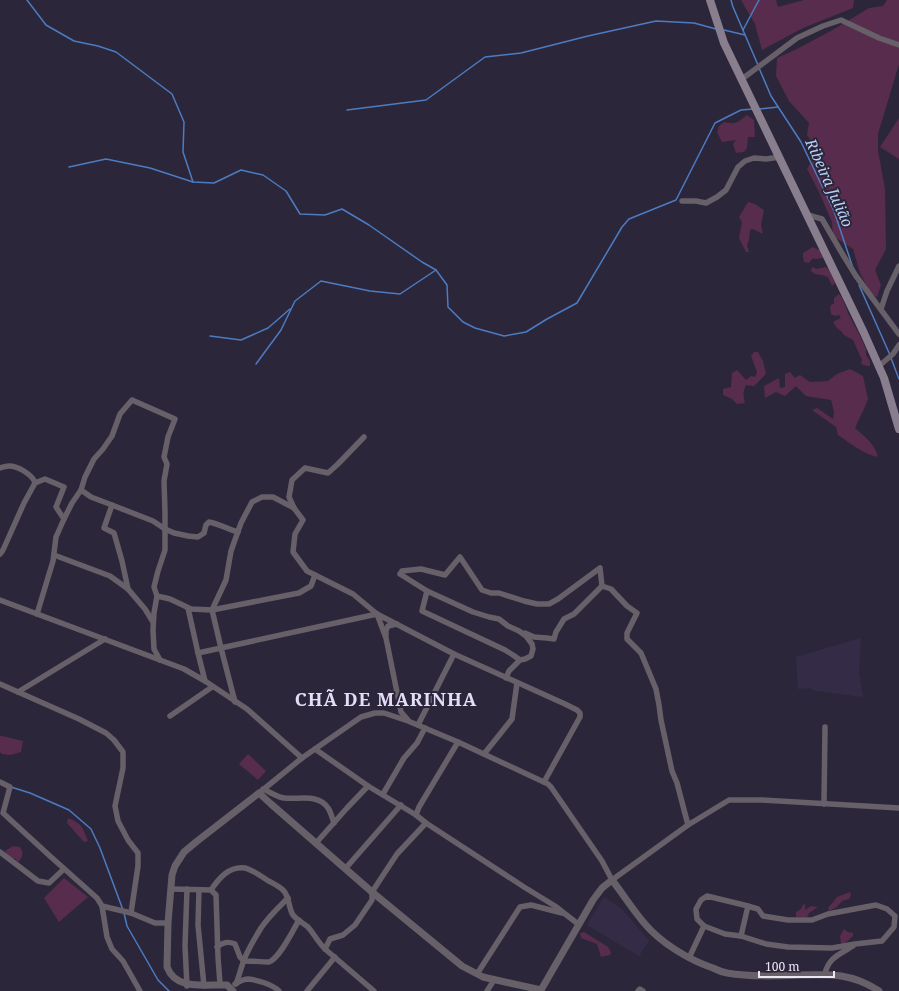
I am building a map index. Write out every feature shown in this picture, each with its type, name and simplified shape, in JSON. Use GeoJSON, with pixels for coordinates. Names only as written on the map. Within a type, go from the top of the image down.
{"type":"FeatureCollection","features":[{"type":"Feature","properties":{"kind":"main road"},"geometry":{"type":"LineString","coordinates":[[710,0],[724,43],[808,215],[884,378],[899,430]]}},
{"type":"Feature","properties":{"kind":"street"},"geometry":{"type":"LineString","coordinates":[[742,79],[798,38],[823,26],[841,20],[899,46]]}},
{"type":"Feature","properties":{"kind":"street"},"geometry":{"type":"LineString","coordinates":[[682,201],[706,203],[726,190],[738,167],[745,161],[754,158],[766,159],[780,157]]}},
{"type":"Feature","properties":{"kind":"street"},"geometry":{"type":"LineString","coordinates":[[808,215],[822,219],[856,276],[899,334]]}},
{"type":"Feature","properties":{"kind":"street"},"geometry":{"type":"LineString","coordinates":[[881,309],[887,291],[899,266]]}},
{"type":"Feature","properties":{"kind":"street"},"geometry":{"type":"LineString","coordinates":[[878,366],[893,354],[899,345]]}},
{"type":"Feature","properties":{"kind":"street"},"geometry":{"type":"LineString","coordinates":[[37,614],[54,555],[56,537],[72,503],[81,490],[85,477],[94,459],[112,436],[120,414],[132,400],[175,419],[168,437],[164,457],[167,464],[164,481],[165,550],[154,586],[157,596],[153,622],[154,649],[161,661]]}},
{"type":"Feature","properties":{"kind":"street"},"geometry":{"type":"LineString","coordinates":[[364,437],[328,473],[305,468],[292,480],[289,497],[302,520],[295,534],[293,552],[307,571],[353,594],[377,614],[454,654],[577,710],[580,713],[580,717],[544,782]]}},
{"type":"Feature","properties":{"kind":"street"},"geometry":{"type":"LineString","coordinates":[[0,468],[10,466],[26,472],[34,478],[35,483]]}},
{"type":"Feature","properties":{"kind":"street"},"geometry":{"type":"LineString","coordinates":[[0,554],[4,550],[24,503],[35,483],[46,479],[64,487],[56,507],[64,519]]}},
{"type":"Feature","properties":{"kind":"street"},"geometry":{"type":"LineString","coordinates":[[81,490],[91,497],[153,521],[174,533],[198,537],[204,533],[206,525],[209,522],[216,523],[238,532]]}},
{"type":"Feature","properties":{"kind":"street"},"geometry":{"type":"LineString","coordinates":[[235,702],[212,610],[226,580],[231,551],[241,523],[252,502],[262,497],[273,497],[294,508]]}},
{"type":"Feature","properties":{"kind":"street"},"geometry":{"type":"LineString","coordinates":[[112,505],[104,528],[114,533],[128,590]]}},
{"type":"Feature","properties":{"kind":"street"},"geometry":{"type":"LineString","coordinates":[[54,555],[110,576],[128,590],[145,609],[153,622]]}},
{"type":"Feature","properties":{"kind":"street"},"geometry":{"type":"LineString","coordinates":[[460,557],[482,590],[492,593],[499,593],[537,604],[549,604],[558,599],[600,568],[602,586],[574,614],[564,619],[556,632],[554,639],[534,637],[508,626],[499,619],[473,612],[427,591],[400,574],[402,571],[421,569],[445,574],[460,557]]}},
{"type":"Feature","properties":{"kind":"street"},"geometry":{"type":"LineString","coordinates":[[157,596],[170,598],[191,609],[212,610],[299,593],[311,586],[315,575]]}},
{"type":"Feature","properties":{"kind":"street"},"geometry":{"type":"LineString","coordinates":[[602,586],[611,589],[627,606],[637,613],[627,633],[627,638],[641,653],[656,689],[672,771],[677,783],[688,825]]}},
{"type":"Feature","properties":{"kind":"street"},"geometry":{"type":"LineString","coordinates":[[427,591],[422,611],[505,650],[520,660]]}},
{"type":"Feature","properties":{"kind":"street"},"geometry":{"type":"LineString","coordinates":[[0,600],[184,669],[205,681],[247,710],[302,758]]}},
{"type":"Feature","properties":{"kind":"street"},"geometry":{"type":"LineString","coordinates":[[188,608],[205,681]]}},
{"type":"Feature","properties":{"kind":"street"},"geometry":{"type":"LineString","coordinates":[[377,614],[386,638],[401,712],[408,721]]}},
{"type":"Feature","properties":{"kind":"street"},"geometry":{"type":"LineString","coordinates":[[198,653],[377,614]]}},
{"type":"Feature","properties":{"kind":"street"},"geometry":{"type":"LineString","coordinates":[[386,638],[386,630],[388,626],[397,624]]}},
{"type":"Feature","properties":{"kind":"street"},"geometry":{"type":"LineString","coordinates":[[506,678],[509,671],[520,660],[531,656],[533,650],[532,644],[526,636],[519,631]]}},
{"type":"Feature","properties":{"kind":"street"},"geometry":{"type":"LineString","coordinates":[[18,692],[105,639]]}},
{"type":"Feature","properties":{"kind":"street"},"geometry":{"type":"LineString","coordinates":[[418,725],[454,654]]}},
{"type":"Feature","properties":{"kind":"street"},"geometry":{"type":"LineString","coordinates":[[484,754],[512,719],[517,683]]}},
{"type":"Feature","properties":{"kind":"street"},"geometry":{"type":"LineString","coordinates":[[0,684],[79,719],[106,733],[114,740],[123,752],[124,768],[115,806],[118,821],[128,840],[138,853],[138,866],[131,913]]}},
{"type":"Feature","properties":{"kind":"street"},"geometry":{"type":"LineString","coordinates":[[170,716],[212,687]]}},
{"type":"Feature","properties":{"kind":"street"},"geometry":{"type":"LineString","coordinates":[[233,987],[220,984],[187,986],[180,984],[170,974],[168,968],[168,923],[172,875],[175,866],[184,852],[302,758],[361,716],[384,712],[458,742],[544,782],[551,787],[602,861],[612,880],[645,924],[658,936],[689,958],[725,973],[758,976],[832,974],[853,978],[878,991]]}},
{"type":"Feature","properties":{"kind":"street"},"geometry":{"type":"LineString","coordinates":[[824,804],[825,726]]}},
{"type":"Feature","properties":{"kind":"street"},"geometry":{"type":"LineString","coordinates":[[383,794],[404,758],[417,743],[425,728]]}},
{"type":"Feature","properties":{"kind":"street"},"geometry":{"type":"LineString","coordinates":[[416,815],[419,807],[458,742]]}},
{"type":"Feature","properties":{"kind":"street"},"geometry":{"type":"LineString","coordinates":[[315,749],[368,786],[401,805],[524,888],[555,906],[578,924]]}},
{"type":"Feature","properties":{"kind":"street"},"geometry":{"type":"LineString","coordinates":[[0,782],[10,787],[3,813],[97,898],[102,906],[107,937],[112,949],[123,961],[140,991]]}},
{"type":"Feature","properties":{"kind":"street"},"geometry":{"type":"LineString","coordinates":[[316,843],[368,786]]}},
{"type":"Feature","properties":{"kind":"street"},"geometry":{"type":"LineString","coordinates":[[261,791],[282,798],[308,798],[322,801],[328,808],[334,823]]}},
{"type":"Feature","properties":{"kind":"street"},"geometry":{"type":"LineString","coordinates":[[261,791],[271,804],[345,869],[462,966],[477,974],[494,980],[543,990],[578,924],[602,888],[688,825],[729,800],[762,800],[899,808]]}},
{"type":"Feature","properties":{"kind":"street"},"geometry":{"type":"LineString","coordinates":[[0,807],[8,796]]}},
{"type":"Feature","properties":{"kind":"street"},"geometry":{"type":"LineString","coordinates":[[345,869],[401,805]]}},
{"type":"Feature","properties":{"kind":"street"},"geometry":{"type":"LineString","coordinates":[[325,949],[330,939],[343,935],[356,925],[372,900],[372,892],[397,854],[426,823]]}},
{"type":"Feature","properties":{"kind":"street"},"geometry":{"type":"LineString","coordinates":[[0,852],[38,880],[49,883],[64,869]]}},
{"type":"Feature","properties":{"kind":"street"},"geometry":{"type":"LineString","coordinates":[[211,890],[222,876],[233,869],[246,868],[257,873],[283,890],[288,898],[294,915],[309,928],[319,943],[374,991]]}},
{"type":"Feature","properties":{"kind":"street"},"geometry":{"type":"LineString","coordinates":[[172,889],[211,890],[216,895],[217,947],[220,984]]}},
{"type":"Feature","properties":{"kind":"street"},"geometry":{"type":"LineString","coordinates":[[187,986],[185,946],[188,890]]}},
{"type":"Feature","properties":{"kind":"street"},"geometry":{"type":"LineString","coordinates":[[199,890],[198,925],[204,986]]}},
{"type":"Feature","properties":{"kind":"street"},"geometry":{"type":"LineString","coordinates":[[707,896],[758,909],[763,916],[788,920],[812,920],[828,914],[876,905],[887,908],[895,916],[894,927],[882,941],[832,948],[788,947],[766,944],[741,936],[725,934],[704,926],[697,919],[696,909],[701,900],[707,896]]}},
{"type":"Feature","properties":{"kind":"street"},"geometry":{"type":"LineString","coordinates":[[233,987],[252,944],[262,926],[288,898]]}},
{"type":"Feature","properties":{"kind":"street"},"geometry":{"type":"LineString","coordinates":[[477,974],[520,907],[531,905],[564,913]]}},
{"type":"Feature","properties":{"kind":"street"},"geometry":{"type":"LineString","coordinates":[[102,906],[131,913],[155,923],[168,923]]}},
{"type":"Feature","properties":{"kind":"street"},"geometry":{"type":"LineString","coordinates":[[741,936],[748,906]]}},
{"type":"Feature","properties":{"kind":"street"},"geometry":{"type":"LineString","coordinates":[[217,947],[223,943],[229,942],[235,944],[240,957],[244,961],[268,962],[276,958],[299,920]]}},
{"type":"Feature","properties":{"kind":"street"},"geometry":{"type":"LineString","coordinates":[[689,958],[704,926]]}},
{"type":"Feature","properties":{"kind":"street"},"geometry":{"type":"LineString","coordinates":[[825,974],[831,960],[856,944]]}},
{"type":"Feature","properties":{"kind":"street"},"geometry":{"type":"LineString","coordinates":[[307,991],[334,957]]}},
{"type":"Feature","properties":{"kind":"street"},"geometry":{"type":"LineString","coordinates":[[233,987],[241,981],[247,979],[270,985],[279,991]]}},
{"type":"Feature","properties":{"kind":"street"},"geometry":{"type":"LineString","coordinates":[[487,991],[494,980]]}},
{"type":"Feature","properties":{"kind":"street"},"geometry":{"type":"LineString","coordinates":[[638,991],[640,989],[642,991]]}},
{"type":"Feature","properties":{"kind":"shaded area"},"geometry":{"type":"Polygon","coordinates":[[[741,0],[776,0],[778,7],[804,0],[854,0],[853,8],[803,28],[762,50],[755,24],[741,0]]]}},
{"type":"Feature","properties":{"kind":"shaded area"},"geometry":{"type":"Polygon","coordinates":[[[887,0],[899,0],[899,64],[878,134],[878,151],[885,189],[886,249],[875,270],[881,285],[877,297],[871,294],[860,273],[853,249],[833,236],[832,222],[807,169],[818,152],[807,135],[809,123],[789,101],[776,76],[777,58],[836,28],[869,8],[883,6],[887,0]]]}},
{"type":"Feature","properties":{"kind":"shaded area"},"geometry":{"type":"Polygon","coordinates":[[[747,115],[754,120],[755,137],[748,137],[747,148],[744,152],[736,153],[733,144],[736,140],[722,142],[717,132],[719,126],[724,122],[737,122],[747,115]]]}},
{"type":"Feature","properties":{"kind":"shaded area"},"geometry":{"type":"Polygon","coordinates":[[[899,118],[899,159],[880,147],[899,118]]]}},
{"type":"Feature","properties":{"kind":"shaded area"},"geometry":{"type":"Polygon","coordinates":[[[748,202],[755,204],[764,210],[761,225],[763,234],[753,229],[750,230],[747,245],[749,252],[746,252],[739,238],[742,222],[739,217],[748,202]]]}},
{"type":"Feature","properties":{"kind":"shaded area"},"geometry":{"type":"Polygon","coordinates":[[[813,247],[821,251],[823,258],[813,258],[809,263],[804,262],[803,253],[813,247]]]}},
{"type":"Feature","properties":{"kind":"shaded area"},"geometry":{"type":"Polygon","coordinates":[[[812,267],[817,269],[826,267],[835,283],[832,286],[828,277],[815,274],[811,271],[812,267]]]}},
{"type":"Feature","properties":{"kind":"shaded area"},"geometry":{"type":"Polygon","coordinates":[[[839,294],[866,349],[866,355],[870,361],[870,366],[861,364],[862,360],[853,340],[844,335],[833,322],[841,318],[839,315],[835,316],[831,314],[830,307],[834,304],[834,298],[839,294]]]}},
{"type":"Feature","properties":{"kind":"shaded area"},"geometry":{"type":"Polygon","coordinates":[[[754,352],[758,352],[763,361],[766,374],[754,386],[746,385],[744,389],[745,403],[737,404],[732,399],[723,395],[723,389],[731,387],[732,373],[737,370],[746,380],[751,376],[755,377],[757,372],[751,356],[754,352]]]}},
{"type":"Feature","properties":{"kind":"shaded area"},"geometry":{"type":"Polygon","coordinates":[[[850,369],[863,376],[868,399],[855,428],[872,444],[878,457],[872,456],[852,445],[838,435],[836,427],[812,410],[817,408],[833,419],[834,412],[831,400],[806,396],[796,386],[785,396],[776,392],[765,398],[764,386],[779,378],[780,388],[785,387],[785,374],[790,372],[795,378],[800,375],[810,382],[828,381],[837,374],[850,369]]]}},
{"type":"Feature","properties":{"kind":"shaded area"},"geometry":{"type":"Polygon","coordinates":[[[861,638],[859,673],[863,697],[816,691],[809,688],[798,689],[796,657],[861,638]]]}},
{"type":"Feature","properties":{"kind":"shaded area"},"geometry":{"type":"Polygon","coordinates":[[[0,736],[23,741],[21,752],[10,755],[2,754],[0,752],[0,736]]]}},
{"type":"Feature","properties":{"kind":"shaded area"},"geometry":{"type":"Polygon","coordinates":[[[248,754],[266,771],[258,780],[239,764],[248,754]]]}},
{"type":"Feature","properties":{"kind":"shaded area"},"geometry":{"type":"Polygon","coordinates":[[[68,818],[81,826],[88,841],[84,842],[67,823],[68,818]]]}},
{"type":"Feature","properties":{"kind":"shaded area"},"geometry":{"type":"Polygon","coordinates":[[[13,846],[20,847],[22,852],[22,857],[17,863],[16,859],[9,857],[5,851],[13,846]]]}},
{"type":"Feature","properties":{"kind":"shaded area"},"geometry":{"type":"Polygon","coordinates":[[[64,878],[88,897],[59,922],[44,898],[64,878]]]}},
{"type":"Feature","properties":{"kind":"shaded area"},"geometry":{"type":"Polygon","coordinates":[[[850,892],[851,895],[849,899],[842,901],[837,907],[829,911],[828,908],[837,897],[850,892]]]}},
{"type":"Feature","properties":{"kind":"shaded area"},"geometry":{"type":"Polygon","coordinates":[[[604,897],[621,908],[649,941],[639,956],[587,925],[604,897]]]}},
{"type":"Feature","properties":{"kind":"shaded area"},"geometry":{"type":"Polygon","coordinates":[[[805,904],[805,910],[811,906],[818,907],[809,913],[807,917],[796,917],[796,912],[805,904]]]}},
{"type":"Feature","properties":{"kind":"shaded area"},"geometry":{"type":"Polygon","coordinates":[[[844,929],[853,933],[853,936],[845,943],[841,944],[840,936],[844,929]]]}},
{"type":"Feature","properties":{"kind":"shaded area"},"geometry":{"type":"Polygon","coordinates":[[[584,932],[608,947],[611,952],[610,955],[601,957],[597,944],[581,938],[580,933],[584,932]]]}},
{"type":"Feature","properties":{"kind":"waterway"},"geometry":{"type":"LineString","coordinates":[[27,0],[46,25],[74,41],[98,46],[116,52],[172,94],[184,122],[183,152],[193,182],[214,183],[241,170],[263,175],[286,191],[300,214],[325,215],[342,209],[369,225],[436,270],[447,285],[448,307],[463,322],[475,328],[504,336],[526,332],[577,303],[622,227],[629,219],[676,200],[715,123],[741,110],[753,109]]}},
{"type":"Feature","properties":{"kind":"waterway","name":"Ribeira Julião"},"geometry":{"type":"LineString","coordinates":[[731,0],[758,65]]}},
{"type":"Feature","properties":{"kind":"waterway"},"geometry":{"type":"LineString","coordinates":[[743,30],[759,0]]}},
{"type":"Feature","properties":{"kind":"waterway"},"geometry":{"type":"LineString","coordinates":[[347,110],[426,100],[485,57],[521,53],[656,21],[694,23],[716,29]]}},
{"type":"Feature","properties":{"kind":"waterway"},"geometry":{"type":"LineString","coordinates":[[724,30],[745,35]]}},
{"type":"Feature","properties":{"kind":"waterway","name":"Ribeira Julião"},"geometry":{"type":"LineString","coordinates":[[759,68],[771,96],[801,142],[834,211],[852,265]]}},
{"type":"Feature","properties":{"kind":"waterway"},"geometry":{"type":"LineString","coordinates":[[759,109],[778,107]]}},
{"type":"Feature","properties":{"kind":"waterway"},"geometry":{"type":"LineString","coordinates":[[69,167],[106,159],[150,168],[193,182]]}},
{"type":"Feature","properties":{"kind":"waterway"},"geometry":{"type":"LineString","coordinates":[[256,364],[281,330],[295,301],[321,281],[370,291],[400,294],[436,270]]}},
{"type":"Feature","properties":{"kind":"waterway","name":"Ribeira Julião"},"geometry":{"type":"LineString","coordinates":[[859,285],[890,355]]}},
{"type":"Feature","properties":{"kind":"waterway"},"geometry":{"type":"LineString","coordinates":[[210,336],[241,340],[268,328],[290,309]]}},
{"type":"Feature","properties":{"kind":"waterway","name":"Ribeira Julião"},"geometry":{"type":"LineString","coordinates":[[891,358],[899,379]]}},
{"type":"Feature","properties":{"kind":"waterway"},"geometry":{"type":"LineString","coordinates":[[11,787],[30,793],[69,810],[91,829],[100,848],[123,910]]}},
{"type":"Feature","properties":{"kind":"waterway"},"geometry":{"type":"LineString","coordinates":[[124,913],[127,926],[158,980],[169,991]]}},
{"type":"Feature","properties":{"kind":"district","name":"CHÃ DE MARINHA"},"geometry":{"type":"Point","coordinates":[386,700]}}]}
